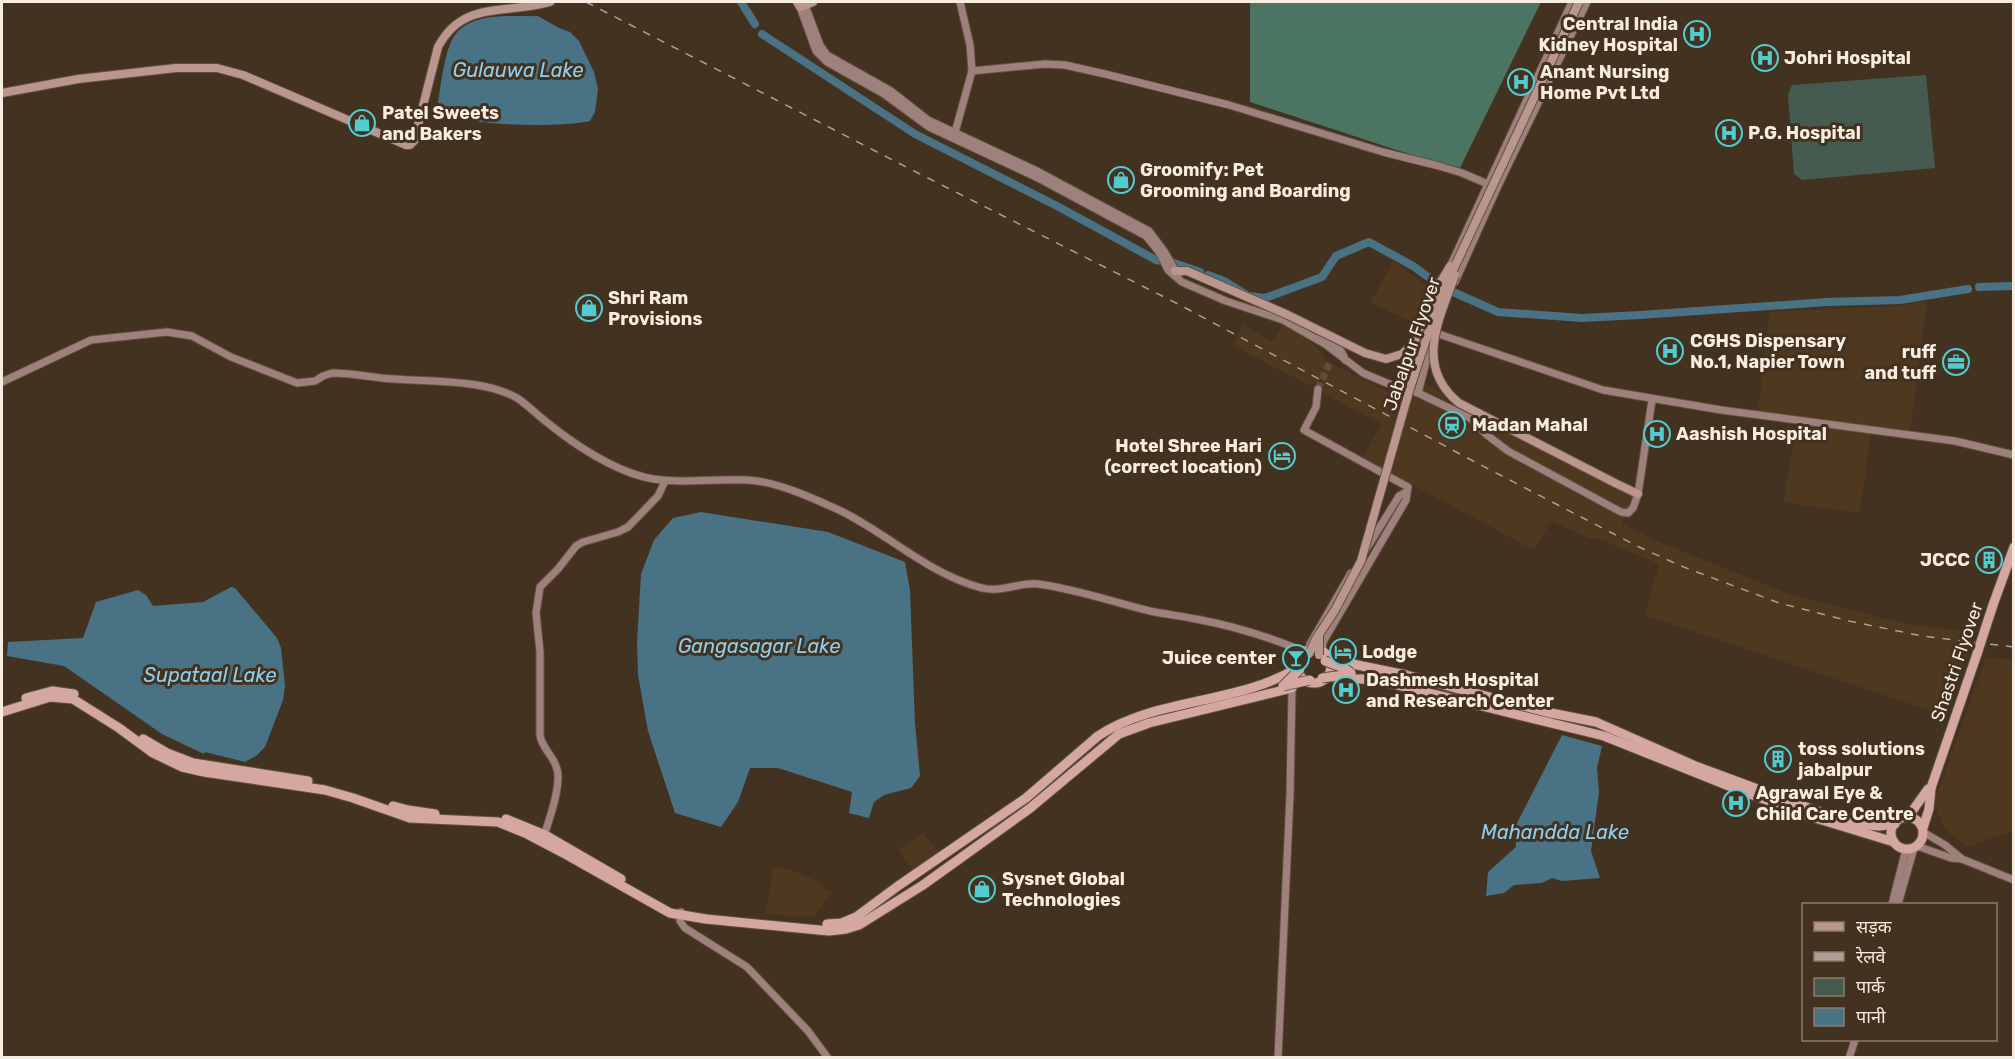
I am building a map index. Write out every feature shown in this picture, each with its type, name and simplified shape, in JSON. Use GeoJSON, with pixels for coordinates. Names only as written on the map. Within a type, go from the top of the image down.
{"type":"FeatureCollection","features":[{"type":"Feature","properties":{"kind":"highway","name":"Shastri Flyover"},"geometry":{"type":"LineString","coordinates":[[1931,788],[2013,547]]}},
{"type":"Feature","properties":{"kind":"highway"},"geometry":{"type":"LineString","coordinates":[[2,707],[52,690],[70,692],[154,746],[180,759],[337,793],[410,818],[498,822],[543,839],[657,907],[681,913],[764,925],[839,930],[859,925],[904,897],[1029,809],[1119,734],[1149,723],[1288,687],[1307,652],[1343,663],[1406,675],[1546,712],[1578,717],[1596,722],[1606,732]]}},
{"type":"Feature","properties":{"kind":"highway"},"geometry":{"type":"LineString","coordinates":[[1324,656],[1351,673]]}},
{"type":"Feature","properties":{"kind":"highway"},"geometry":{"type":"LineString","coordinates":[[1323,678],[1326,671],[1324,656]]}},
{"type":"Feature","properties":{"kind":"highway"},"geometry":{"type":"LineString","coordinates":[[1298,668],[1311,682]]}},
{"type":"Feature","properties":{"kind":"highway"},"geometry":{"type":"LineString","coordinates":[[681,913],[835,924],[848,921],[1026,798],[1108,729],[1152,713],[1254,687],[1281,678],[1298,668]]}},
{"type":"Feature","properties":{"kind":"highway"},"geometry":{"type":"LineString","coordinates":[[904,897],[922,879],[1013,815],[1106,737],[1120,728],[1351,673],[1375,676],[1529,715],[1595,728],[1844,820],[1879,826],[1894,824]]}},
{"type":"Feature","properties":{"kind":"highway"},"geometry":{"type":"LineString","coordinates":[[1323,678],[1379,681],[1606,732],[1734,788],[1893,842],[1899,847],[1913,848],[1922,840],[1931,788]]}},
{"type":"Feature","properties":{"kind":"highway"},"geometry":{"type":"LineString","coordinates":[[2,712],[50,697],[69,698],[82,704],[153,753],[172,763],[192,770],[262,777]]}},
{"type":"Feature","properties":{"kind":"highway"},"geometry":{"type":"LineString","coordinates":[[1908,817],[1931,788]]}},
{"type":"Feature","properties":{"kind":"highway"},"geometry":{"type":"LineString","coordinates":[[1893,842],[1891,831],[1900,819],[1908,817],[1919,822],[1923,830]]}},
{"type":"Feature","properties":{"kind":"highway"},"geometry":{"type":"LineString","coordinates":[[898,886],[922,879]]}},
{"type":"Feature","properties":{"kind":"main road"},"geometry":{"type":"LineString","coordinates":[[2,93],[78,79],[176,68],[217,68],[243,75],[410,146],[414,141],[438,47],[443,35],[458,18],[473,10],[550,2]]}},
{"type":"Feature","properties":{"kind":"main road","name":"Jabalpur Flyover"},"geometry":{"type":"LineString","coordinates":[[1307,652],[1355,576],[1439,300],[1579,2]]}},
{"type":"Feature","properties":{"kind":"main road"},"geometry":{"type":"LineString","coordinates":[[1172,270],[1186,271],[1286,314],[1365,353],[1386,359],[1402,354],[1414,343],[1431,297],[1455,258],[1460,255]]}},
{"type":"Feature","properties":{"kind":"main road"},"geometry":{"type":"LineString","coordinates":[[1460,255],[1460,264],[1433,347],[1433,365],[1447,394],[1459,403],[1638,494]]}},
{"type":"Feature","properties":{"kind":"main road"},"geometry":{"type":"LineString","coordinates":[[1319,635],[1324,656]]}},
{"type":"Feature","properties":{"kind":"street"},"geometry":{"type":"LineString","coordinates":[[953,136],[972,71],[970,45],[960,2]]}},
{"type":"Feature","properties":{"kind":"street"},"geometry":{"type":"LineString","coordinates":[[1404,388],[1445,277],[1572,2]]}},
{"type":"Feature","properties":{"kind":"street"},"geometry":{"type":"LineString","coordinates":[[1418,393],[1434,333],[1450,293],[1497,188],[1587,2]]}},
{"type":"Feature","properties":{"kind":"street"},"geometry":{"type":"LineString","coordinates":[[803,3],[813,43],[821,57],[834,67],[884,94],[929,127],[1054,180],[1149,231],[1172,270],[1189,282],[1218,295],[1292,320],[1330,342],[1340,358],[1352,367],[1371,378],[1418,393],[1470,418],[1503,448],[1612,509],[1628,513],[1633,508],[1638,494],[1652,400]]}},
{"type":"Feature","properties":{"kind":"street"},"geometry":{"type":"LineString","coordinates":[[972,71],[1045,64],[1065,65],[1229,105],[1383,152],[1462,173],[1497,188]]}},
{"type":"Feature","properties":{"kind":"street"},"geometry":{"type":"LineString","coordinates":[[1424,329],[1604,390],[1652,400],[1955,441],[2013,453]]}},
{"type":"Feature","properties":{"kind":"street"},"geometry":{"type":"LineString","coordinates":[[2,382],[91,340],[177,332],[192,336],[231,357],[297,384],[307,384],[327,374],[339,373],[463,383],[516,397],[555,429],[608,464],[641,477],[664,481],[749,480],[775,484],[842,512],[927,563],[957,579],[982,588],[1024,584],[1050,586],[1273,638],[1307,652],[1315,633],[1354,567],[1399,496],[1406,492]]}},
{"type":"Feature","properties":{"kind":"street"},"geometry":{"type":"LineString","coordinates":[[1318,388],[1316,407],[1304,430],[1407,486],[1406,500],[1323,642],[1324,656]]}},
{"type":"Feature","properties":{"kind":"street"},"geometry":{"type":"LineString","coordinates":[[543,839],[555,794],[558,772],[554,761],[543,746],[540,735],[540,652],[536,613],[540,587],[576,546],[628,527],[658,496],[664,481]]}},
{"type":"Feature","properties":{"kind":"street"},"geometry":{"type":"LineString","coordinates":[[1278,1058],[1292,732],[1288,687]]}},
{"type":"Feature","properties":{"kind":"street"},"geometry":{"type":"LineString","coordinates":[[1923,830],[1962,859],[2013,880]]}},
{"type":"Feature","properties":{"kind":"street"},"geometry":{"type":"LineString","coordinates":[[1913,848],[1962,859]]}},
{"type":"Feature","properties":{"kind":"street"},"geometry":{"type":"LineString","coordinates":[[1892,903],[1913,848]]}},
{"type":"Feature","properties":{"kind":"street"},"geometry":{"type":"LineString","coordinates":[[1898,903],[1913,848]]}},
{"type":"Feature","properties":{"kind":"street"},"geometry":{"type":"LineString","coordinates":[[681,913],[680,921],[685,928],[747,967],[808,1031],[828,1058]]}},
{"type":"Feature","properties":{"kind":"street"},"geometry":{"type":"LineString","coordinates":[[1847,1058],[1851,1041]]}},
{"type":"Feature","properties":{"kind":"street"},"geometry":{"type":"LineString","coordinates":[[1847,1058],[1855,1041]]}},
{"type":"Feature","properties":{"kind":"shaded area"},"geometry":{"type":"Polygon","coordinates":[[[1393,261],[1432,290],[1419,325],[1371,303],[1393,261]]]}},
{"type":"Feature","properties":{"kind":"shaded area"},"geometry":{"type":"Polygon","coordinates":[[[1927,301],[1910,433],[1758,411],[1770,312],[1896,306],[1927,301]]]}},
{"type":"Feature","properties":{"kind":"shaded area"},"geometry":{"type":"Polygon","coordinates":[[[1243,325],[1273,342],[1282,326],[1305,337],[1319,349],[1326,361],[1403,400],[1417,379],[1633,495],[1622,524],[1664,544],[1791,595],[1901,623],[1976,633],[1946,716],[1645,615],[1659,564],[1551,521],[1534,550],[1363,458],[1381,424],[1321,392],[1323,388],[1314,383],[1311,386],[1232,345],[1243,325]]]}},
{"type":"Feature","properties":{"kind":"shaded area"},"geometry":{"type":"Polygon","coordinates":[[[1797,421],[1871,431],[1860,513],[1783,502],[1797,421]]]}},
{"type":"Feature","properties":{"kind":"shaded area"},"geometry":{"type":"Polygon","coordinates":[[[1986,658],[2013,659],[2013,830],[1968,847],[1944,828],[1934,802],[1986,658]]]}},
{"type":"Feature","properties":{"kind":"shaded area"},"geometry":{"type":"Polygon","coordinates":[[[923,833],[941,856],[915,874],[899,849],[923,833]]]}},
{"type":"Feature","properties":{"kind":"shaded area"},"geometry":{"type":"Polygon","coordinates":[[[774,868],[789,869],[822,883],[820,886],[832,893],[814,917],[765,914],[774,868]]]}},
{"type":"Feature","properties":{"kind":"green space"},"geometry":{"type":"Polygon","coordinates":[[[1250,2],[1541,2],[1460,168],[1415,156],[1250,102],[1250,2]]]}},
{"type":"Feature","properties":{"kind":"green space"},"geometry":{"type":"Polygon","coordinates":[[[1926,75],[1935,168],[1802,180],[1794,174],[1788,95],[1792,85],[1926,75]]]}},
{"type":"Feature","properties":{"kind":"water","name":"Gulauwa Lake"},"geometry":{"type":"Polygon","coordinates":[[[538,16],[570,32],[579,41],[594,72],[598,89],[595,112],[590,121],[545,125],[492,123],[461,118],[439,107],[446,57],[455,35],[463,27],[472,22],[494,17],[538,16]]]}},
{"type":"Feature","properties":{"kind":"water","name":"Gangasagar Lake"},"geometry":{"type":"Polygon","coordinates":[[[701,512],[828,532],[905,562],[910,590],[915,724],[920,776],[911,788],[884,795],[874,802],[869,818],[849,813],[852,792],[778,768],[750,768],[738,802],[721,827],[675,813],[648,731],[638,675],[637,642],[641,574],[654,540],[673,518],[701,512]]]}},
{"type":"Feature","properties":{"kind":"water","name":"Supataal Lake"},"geometry":{"type":"Polygon","coordinates":[[[231,587],[235,588],[277,638],[281,648],[285,686],[283,700],[265,747],[245,762],[205,752],[204,754],[162,734],[64,666],[7,656],[8,642],[83,638],[96,602],[138,590],[146,595],[153,606],[203,602],[231,587]]]}},
{"type":"Feature","properties":{"kind":"water","name":"Mahandda Lake"},"geometry":{"type":"Polygon","coordinates":[[[1562,735],[1602,746],[1597,768],[1599,792],[1591,851],[1600,878],[1562,881],[1552,878],[1542,883],[1514,885],[1504,893],[1486,896],[1488,872],[1516,847],[1515,827],[1562,735]]]}},
{"type":"Feature","properties":{"kind":"waterway"},"geometry":{"type":"LineString","coordinates":[[741,2],[755,24]]}},
{"type":"Feature","properties":{"kind":"waterway"},"geometry":{"type":"LineString","coordinates":[[762,34],[915,134],[1057,206],[1156,260],[1174,263],[1200,272]]}},
{"type":"Feature","properties":{"kind":"waterway"},"geometry":{"type":"LineString","coordinates":[[1208,275],[1224,281],[1248,296],[1265,298],[1322,277],[1336,256],[1369,242],[1413,266],[1442,287],[1498,312],[1582,318],[1827,302],[1900,300],[1968,289]]}},
{"type":"Feature","properties":{"kind":"waterway"},"geometry":{"type":"LineString","coordinates":[[1979,287],[2014,286]]}},
{"type":"Feature","properties":{"kind":"tunnel"},"geometry":{"type":"LineString","coordinates":[[1318,389],[1330,362]]}},
{"type":"Feature","properties":{"kind":"railway"},"geometry":{"type":"LineString","coordinates":[[586,2],[1176,303],[1477,463],[1637,546],[1681,566],[1779,603],[1849,621],[1922,636],[2014,647]]}},
{"type":"Feature","properties":{"kind":"place","name":"Central India Kidney Hospital"},"geometry":{"type":"Point","coordinates":[1697,34]}},
{"type":"Feature","properties":{"kind":"place","name":"Johri Hospital"},"geometry":{"type":"Point","coordinates":[1765,58]}},
{"type":"Feature","properties":{"kind":"place","name":"Anant Nursing Home Pvt Ltd"},"geometry":{"type":"Point","coordinates":[1521,82]}},
{"type":"Feature","properties":{"kind":"place","name":"Patel Sweets and Bakers"},"geometry":{"type":"Point","coordinates":[362,123]}},
{"type":"Feature","properties":{"kind":"place","name":"P.G. Hospital"},"geometry":{"type":"Point","coordinates":[1729,133]}},
{"type":"Feature","properties":{"kind":"place","name":"Groomify: Pet Grooming and Boarding"},"geometry":{"type":"Point","coordinates":[1121,180]}},
{"type":"Feature","properties":{"kind":"place","name":"Shri Ram Provisions"},"geometry":{"type":"Point","coordinates":[589,308]}},
{"type":"Feature","properties":{"kind":"place","name":"CGHS Dispensary No.1, Napier Town"},"geometry":{"type":"Point","coordinates":[1670,351]}},
{"type":"Feature","properties":{"kind":"place","name":"ruff and tuff"},"geometry":{"type":"Point","coordinates":[1956,362]}},
{"type":"Feature","properties":{"kind":"place","name":"Madan Mahal"},"geometry":{"type":"Point","coordinates":[1452,425]}},
{"type":"Feature","properties":{"kind":"place","name":"Aashish Hospital"},"geometry":{"type":"Point","coordinates":[1657,434]}},
{"type":"Feature","properties":{"kind":"place","name":"Hotel Shree Hari (correct location)"},"geometry":{"type":"Point","coordinates":[1282,456]}},
{"type":"Feature","properties":{"kind":"place","name":"JCCC"},"geometry":{"type":"Point","coordinates":[1989,560]}},
{"type":"Feature","properties":{"kind":"place","name":"Lodge"},"geometry":{"type":"Point","coordinates":[1343,652]}},
{"type":"Feature","properties":{"kind":"place","name":"Juice center"},"geometry":{"type":"Point","coordinates":[1296,658]}},
{"type":"Feature","properties":{"kind":"place","name":"Dashmesh Hospital and Research Center"},"geometry":{"type":"Point","coordinates":[1346,690]}},
{"type":"Feature","properties":{"kind":"place","name":"toss solutions jabalpur"},"geometry":{"type":"Point","coordinates":[1778,759]}},
{"type":"Feature","properties":{"kind":"place","name":"Agrawal Eye & Child Care Centre"},"geometry":{"type":"Point","coordinates":[1736,803]}},
{"type":"Feature","properties":{"kind":"place","name":"Sysnet Global Technologies"},"geometry":{"type":"Point","coordinates":[982,889]}}]}
